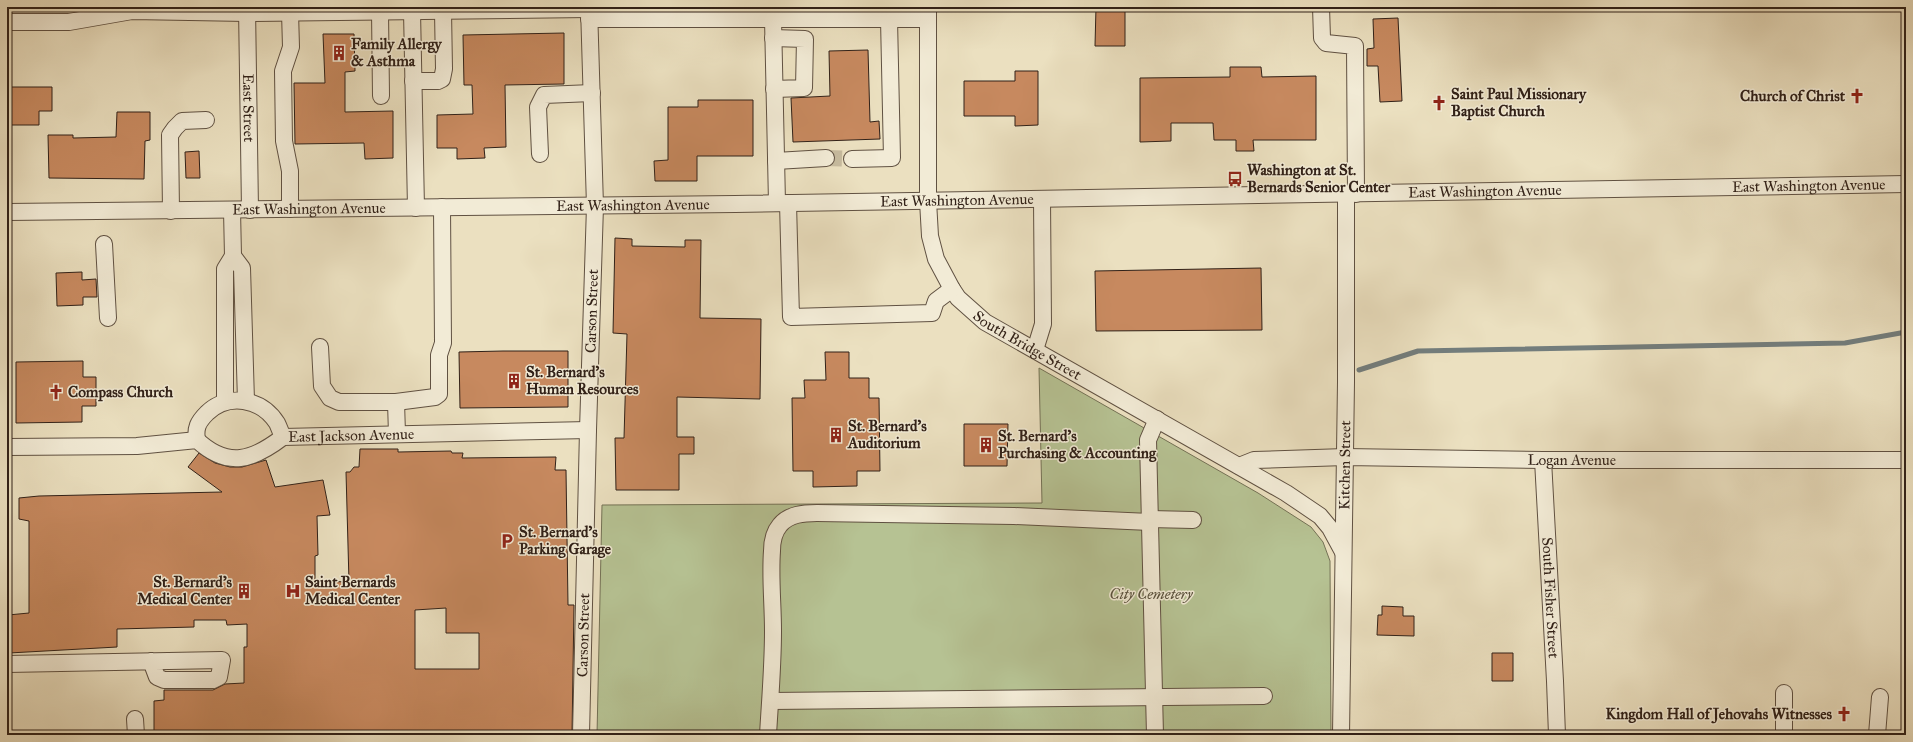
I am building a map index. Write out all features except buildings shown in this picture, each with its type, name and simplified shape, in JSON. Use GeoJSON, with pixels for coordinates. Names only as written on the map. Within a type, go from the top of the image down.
{"type":"FeatureCollection","features":[{"type":"Feature","properties":{"kind":"street","name":"Kitchen Street"},"geometry":{"type":"LineString","coordinates":[[1322,7],[1322,38],[1326,43],[1355,46],[1343,552],[1341,735]]}},
{"type":"Feature","properties":{"kind":"street"},"geometry":{"type":"LineString","coordinates":[[413,81],[438,81],[442,79],[444,69],[439,9]]}},
{"type":"Feature","properties":{"kind":"street"},"geometry":{"type":"LineString","coordinates":[[7,22],[69,22],[132,11],[412,11],[439,9],[589,11],[773,18],[812,13],[889,19],[928,13]]}},
{"type":"Feature","properties":{"kind":"street","name":"East Street"},"geometry":{"type":"LineString","coordinates":[[247,10],[250,210]]}},
{"type":"Feature","properties":{"kind":"street"},"geometry":{"type":"LineString","coordinates":[[290,209],[290,171],[284,141],[283,71],[290,47],[293,11]]}},
{"type":"Feature","properties":{"kind":"street"},"geometry":{"type":"LineString","coordinates":[[380,11],[381,96]]}},
{"type":"Feature","properties":{"kind":"street"},"geometry":{"type":"LineString","coordinates":[[412,11],[416,208]]}},
{"type":"Feature","properties":{"kind":"street","name":"Carson Street"},"geometry":{"type":"LineString","coordinates":[[581,735],[595,206],[589,11]]}},
{"type":"Feature","properties":{"kind":"street","name":"South Bridge Street"},"geometry":{"type":"LineString","coordinates":[[928,13],[928,201],[930,236],[936,259],[952,290],[958,298],[986,322],[1286,493],[1320,516],[1330,528],[1343,552]]}},
{"type":"Feature","properties":{"kind":"street"},"geometry":{"type":"LineString","coordinates":[[773,18],[776,162],[783,203],[791,317],[932,313],[936,301],[952,290]]}},
{"type":"Feature","properties":{"kind":"street"},"geometry":{"type":"LineString","coordinates":[[852,159],[892,158],[889,19]]}},
{"type":"Feature","properties":{"kind":"street"},"geometry":{"type":"LineString","coordinates":[[773,38],[805,39],[804,88],[774,89]]}},
{"type":"Feature","properties":{"kind":"street"},"geometry":{"type":"LineString","coordinates":[[540,154],[538,107],[544,95],[592,93]]}},
{"type":"Feature","properties":{"kind":"street"},"geometry":{"type":"LineString","coordinates":[[171,211],[170,135],[182,121],[206,120]]}},
{"type":"Feature","properties":{"kind":"street"},"geometry":{"type":"LineString","coordinates":[[776,162],[826,158]]}},
{"type":"Feature","properties":{"kind":"street","name":"East Washington Avenue"},"geometry":{"type":"LineString","coordinates":[[7,212],[595,206],[1906,184]]}},
{"type":"Feature","properties":{"kind":"street"},"geometry":{"type":"LineString","coordinates":[[1035,350],[1043,324],[1042,199]]}},
{"type":"Feature","properties":{"kind":"street"},"geometry":{"type":"LineString","coordinates":[[320,347],[322,386],[330,398],[339,402],[396,402],[435,397],[439,394],[439,355],[443,343],[442,208]]}},
{"type":"Feature","properties":{"kind":"street"},"geometry":{"type":"LineString","coordinates":[[226,401],[225,269],[233,256],[232,210]]}},
{"type":"Feature","properties":{"kind":"street"},"geometry":{"type":"LineString","coordinates":[[104,244],[108,318]]}},
{"type":"Feature","properties":{"kind":"street"},"geometry":{"type":"LineString","coordinates":[[233,256],[242,268],[246,401]]}},
{"type":"Feature","properties":{"kind":"street"},"geometry":{"type":"LineString","coordinates":[[7,447],[136,446],[197,440],[196,431],[198,422],[214,407],[226,401],[236,400],[246,401],[265,411],[276,422],[283,437]]}},
{"type":"Feature","properties":{"kind":"street"},"geometry":{"type":"LineString","coordinates":[[396,402],[397,434]]}},
{"type":"Feature","properties":{"kind":"street"},"geometry":{"type":"LineString","coordinates":[[1155,735],[1148,440],[1156,419]]}},
{"type":"Feature","properties":{"kind":"street","name":"East Jackson Avenue"},"geometry":{"type":"LineString","coordinates":[[197,440],[207,450],[222,456],[241,458],[255,456],[283,437],[588,430]]}},
{"type":"Feature","properties":{"kind":"street","name":"Logan Avenue"},"geometry":{"type":"LineString","coordinates":[[1239,466],[1254,460],[1346,457],[1543,460],[1906,460]]}},
{"type":"Feature","properties":{"kind":"street","name":"South Fisher Street"},"geometry":{"type":"LineString","coordinates":[[1543,460],[1557,735]]}},
{"type":"Feature","properties":{"kind":"street"},"geometry":{"type":"LineString","coordinates":[[768,735],[771,702],[773,632],[772,550],[774,535],[780,524],[788,518],[800,514],[817,513],[1014,516],[1150,521],[1193,520]]}},
{"type":"Feature","properties":{"kind":"street"},"geometry":{"type":"LineString","coordinates":[[7,664],[152,661]]}},
{"type":"Feature","properties":{"kind":"street"},"geometry":{"type":"LineString","coordinates":[[1784,693],[1784,735]]}},
{"type":"Feature","properties":{"kind":"street"},"geometry":{"type":"LineString","coordinates":[[771,702],[1264,696]]}},
{"type":"Feature","properties":{"kind":"street"},"geometry":{"type":"LineString","coordinates":[[1877,735],[1880,697]]}},
{"type":"Feature","properties":{"kind":"street"},"geometry":{"type":"LineString","coordinates":[[135,719],[136,735]]}},
{"type":"Feature","properties":{"kind":"green space","name":"City Cemetery"},"geometry":{"type":"Polygon","coordinates":[[[1039,368],[1258,493],[1311,527],[1323,542],[1330,561],[1331,735],[597,735],[602,505],[1042,503],[1039,368]]]}},
{"type":"Feature","properties":{"kind":"waterway"},"geometry":{"type":"LineString","coordinates":[[1359,370],[1418,351],[1845,343],[1906,332]]}},
{"type":"Feature","properties":{"kind":"tunnel"},"geometry":{"type":"LineString","coordinates":[[826,158],[852,159]]}},
{"type":"Feature","properties":{"kind":"place","name":"Family Allergy & Asthma"},"geometry":{"type":"Point","coordinates":[339,53]}},
{"type":"Feature","properties":{"kind":"place","name":"Church of Christ"},"geometry":{"type":"Point","coordinates":[1857,96]}},
{"type":"Feature","properties":{"kind":"place","name":"Saint Paul Missionary Baptist Church"},"geometry":{"type":"Point","coordinates":[1439,103]}},
{"type":"Feature","properties":{"kind":"place","name":"Washington at St. Bernards Senior Center"},"geometry":{"type":"Point","coordinates":[1235,179]}},
{"type":"Feature","properties":{"kind":"place","name":"St. Bernard's Human Resources"},"geometry":{"type":"Point","coordinates":[514,381]}},
{"type":"Feature","properties":{"kind":"place","name":"Compass Church"},"geometry":{"type":"Point","coordinates":[56,392]}},
{"type":"Feature","properties":{"kind":"place","name":"St. Bernard's Auditorium"},"geometry":{"type":"Point","coordinates":[836,435]}},
{"type":"Feature","properties":{"kind":"place","name":"St. Bernard's Purchasing & Accounting"},"geometry":{"type":"Point","coordinates":[986,445]}},
{"type":"Feature","properties":{"kind":"place","name":"St. Bernard's Parking Garage"},"geometry":{"type":"Point","coordinates":[507,541]}},
{"type":"Feature","properties":{"kind":"place","name":"St. Bernard's Medical Center"},"geometry":{"type":"Point","coordinates":[244,591]}},
{"type":"Feature","properties":{"kind":"place","name":"Saint Bernards Medical Center"},"geometry":{"type":"Point","coordinates":[293,591]}},
{"type":"Feature","properties":{"kind":"place","name":"Kingdom Hall of Jehovahs Witnesses"},"geometry":{"type":"Point","coordinates":[1844,714]}}]}
